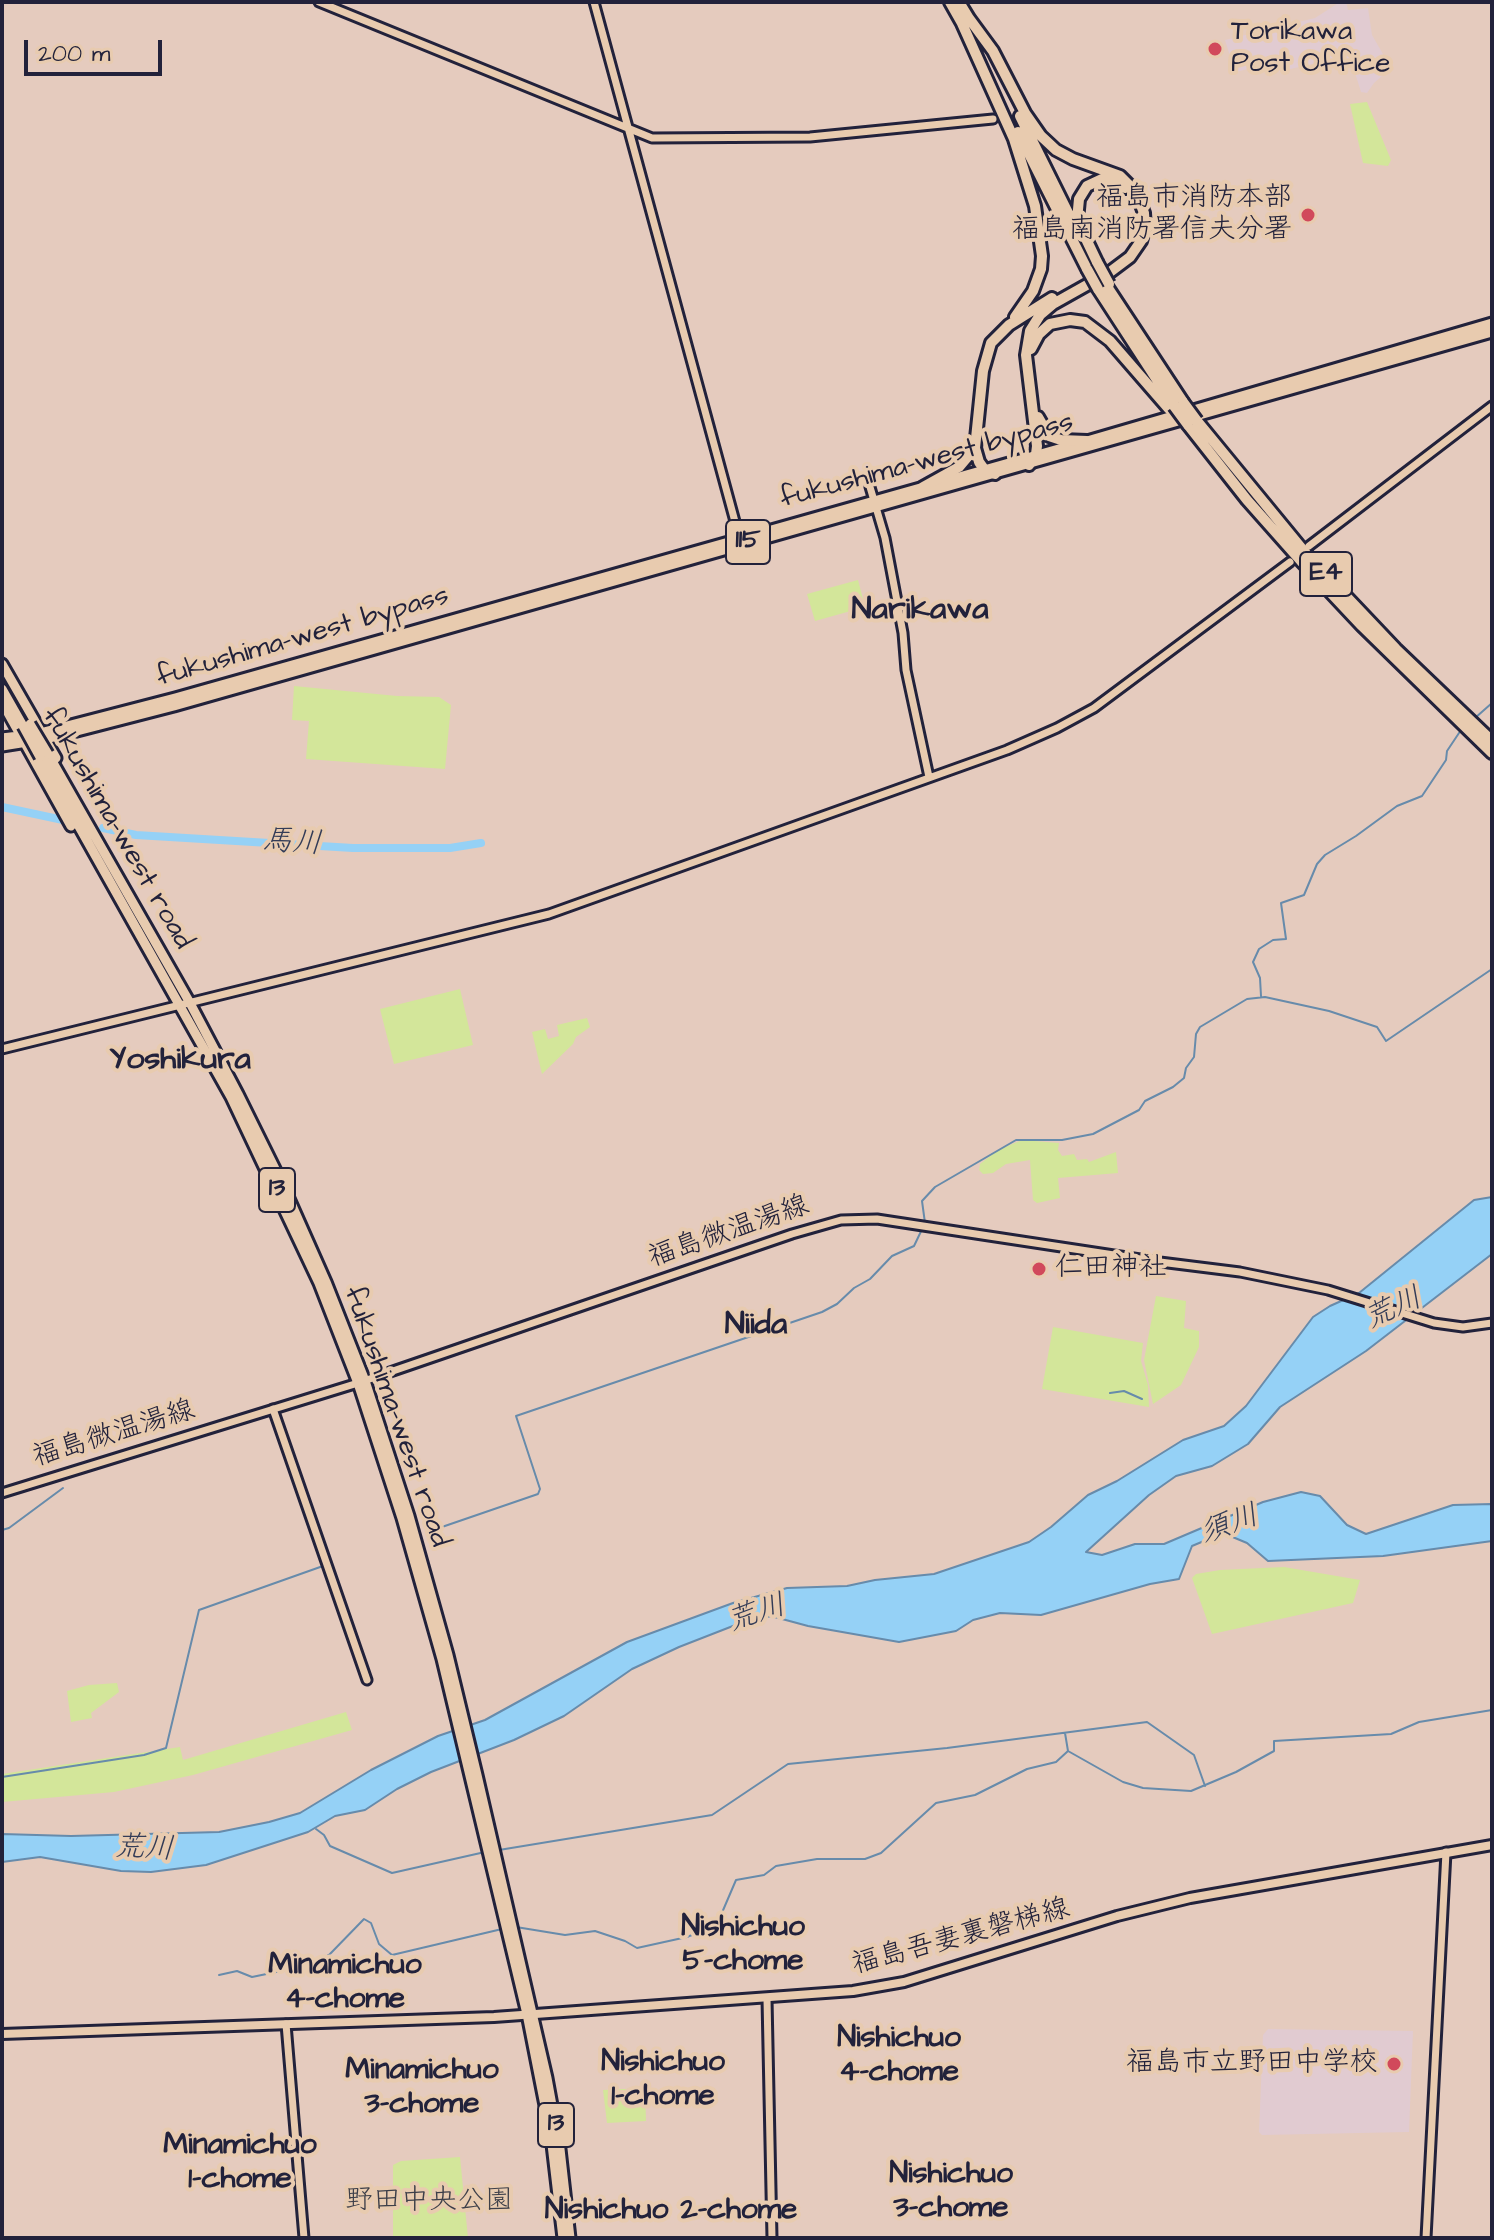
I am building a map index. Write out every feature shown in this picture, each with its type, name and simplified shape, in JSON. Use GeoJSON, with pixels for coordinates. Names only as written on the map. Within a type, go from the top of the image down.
{"type":"FeatureCollection","features":[{"type":"Feature","properties":{"kind":"highway"},"geometry":{"type":"LineString","coordinates":[[950,2],[993,51],[1025,113],[1041,136],[1056,150],[1073,159],[1120,176],[1136,192],[1144,213],[1145,227],[1141,241],[1126,261],[1053,304],[1040,315],[1028,338],[1027,359],[1035,408],[1036,454],[1029,465]]}},
{"type":"Feature","properties":{"kind":"highway"},"geometry":{"type":"LineString","coordinates":[[959,2],[1014,139],[1035,206],[1041,269],[1033,291],[1009,325],[991,343],[984,359],[975,448],[984,469],[995,474]]}},
{"type":"Feature","properties":{"kind":"highway"},"geometry":{"type":"LineString","coordinates":[[964,18],[1093,265],[1175,406]]}},
{"type":"Feature","properties":{"kind":"highway"},"geometry":{"type":"LineString","coordinates":[[1009,325],[1115,262],[1131,248],[1138,230],[1137,204],[1123,186],[1106,179],[1087,186],[1077,210],[1077,220],[1093,265]]}},
{"type":"Feature","properties":{"kind":"highway"},"geometry":{"type":"LineString","coordinates":[[1105,286],[1133,329],[1175,406]]}},
{"type":"Feature","properties":{"kind":"highway"},"geometry":{"type":"LineString","coordinates":[[1027,359],[1036,338],[1050,324],[1065,320],[1085,322],[1110,341],[1189,424]]}},
{"type":"Feature","properties":{"kind":"highway","name":"fukushima-west bypass"},"geometry":{"type":"LineString","coordinates":[[875,503],[1492,323]]}},
{"type":"Feature","properties":{"kind":"highway","name":"fukushima-west bypass"},"geometry":{"type":"LineString","coordinates":[[2,738],[24,732],[43,736],[740,540],[1029,465],[1492,332]]}},
{"type":"Feature","properties":{"kind":"highway"},"geometry":{"type":"LineString","coordinates":[[1035,408],[1049,436],[1061,440],[1087,441]]}},
{"type":"Feature","properties":{"kind":"highway","name":"E4"},"geometry":{"type":"LineString","coordinates":[[1189,424],[1247,500],[1362,626],[1485,738],[1492,753]]}},
{"type":"Feature","properties":{"kind":"highway","name":"E4"},"geometry":{"type":"LineString","coordinates":[[1189,424],[1307,555],[1464,721]]}},
{"type":"Feature","properties":{"kind":"highway"},"geometry":{"type":"LineString","coordinates":[[923,487],[959,467],[975,448]]}},
{"type":"Feature","properties":{"kind":"highway"},"geometry":{"type":"LineString","coordinates":[[2,664],[129,886],[135,917]]}},
{"type":"Feature","properties":{"kind":"highway","name":"fukushima-west road"},"geometry":{"type":"LineString","coordinates":[[2,675],[24,732]]}},
{"type":"Feature","properties":{"kind":"highway","name":"fukushima-west road"},"geometry":{"type":"LineString","coordinates":[[2,689],[24,732],[44,756],[185,1004],[283,1185],[326,1282],[409,1516],[531,2014],[560,2149],[570,2238]]}},
{"type":"Feature","properties":{"kind":"highway"},"geometry":{"type":"LineString","coordinates":[[2,702],[24,732],[114,901],[135,917]]}},
{"type":"Feature","properties":{"kind":"highway","name":"fukushima-west bypass"},"geometry":{"type":"LineString","coordinates":[[2,746],[24,732]]}},
{"type":"Feature","properties":{"kind":"highway","name":"fukushima-west road"},"geometry":{"type":"LineString","coordinates":[[135,917],[167,962],[185,1004]]}},
{"type":"Feature","properties":{"kind":"highway","name":"fukushima-west road"},"geometry":{"type":"LineString","coordinates":[[531,2014],[551,2136],[563,2238]]}},
{"type":"Feature","properties":{"kind":"main road","name":"福島吾妻裏磐梯線"},"geometry":{"type":"LineString","coordinates":[[2,2034],[531,2014],[831,1994],[880,1987],[1117,1916],[1190,1898],[1492,1845]]}},
{"type":"Feature","properties":{"kind":"street"},"geometry":{"type":"LineString","coordinates":[[319,2],[629,129],[662,139],[777,138],[993,119]]}},
{"type":"Feature","properties":{"kind":"street"},"geometry":{"type":"LineString","coordinates":[[594,2],[740,540]]}},
{"type":"Feature","properties":{"kind":"street"},"geometry":{"type":"LineString","coordinates":[[1309,546],[1492,406]]}},
{"type":"Feature","properties":{"kind":"street"},"geometry":{"type":"LineString","coordinates":[[870,487],[885,538],[903,633],[906,670],[929,777]]}},
{"type":"Feature","properties":{"kind":"street"},"geometry":{"type":"LineString","coordinates":[[2,1049],[549,914],[1033,739],[1094,708],[1290,562]]}},
{"type":"Feature","properties":{"kind":"street","name":"福島微温湯線"},"geometry":{"type":"LineString","coordinates":[[2,1493],[362,1382],[829,1223],[875,1219],[918,1224],[1063,1248],[1268,1276],[1434,1323],[1453,1326],[1492,1323]]}},
{"type":"Feature","properties":{"kind":"street"},"geometry":{"type":"LineString","coordinates":[[273,1409],[367,1680]]}},
{"type":"Feature","properties":{"kind":"street"},"geometry":{"type":"LineString","coordinates":[[1426,2238],[1446,1852]]}},
{"type":"Feature","properties":{"kind":"street"},"geometry":{"type":"LineString","coordinates":[[767,1999],[772,2238]]}},
{"type":"Feature","properties":{"kind":"street"},"geometry":{"type":"LineString","coordinates":[[286,2024],[304,2238]]}},
{"type":"Feature","properties":{"kind":"shaded area"},"geometry":{"type":"Polygon","coordinates":[[[1340,2],[1346,2],[1348,10],[1368,8],[1372,35],[1391,68],[1367,93],[1361,92],[1351,60],[1312,64],[1269,74],[1266,65],[1235,72],[1225,40],[1315,18],[1340,2]]]}},
{"type":"Feature","properties":{"kind":"shaded area"},"geometry":{"type":"Polygon","coordinates":[[[1268,2029],[1413,2031],[1409,2132],[1262,2135],[1259,2132],[1263,2035],[1268,2029]]]}},
{"type":"Feature","properties":{"kind":"green space"},"geometry":{"type":"Polygon","coordinates":[[[1367,102],[1391,160],[1388,166],[1363,163],[1350,104],[1367,102]]]}},
{"type":"Feature","properties":{"kind":"green space"},"geometry":{"type":"Polygon","coordinates":[[[858,580],[865,607],[815,621],[807,594],[858,580]]]}},
{"type":"Feature","properties":{"kind":"green space"},"geometry":{"type":"Polygon","coordinates":[[[294,686],[439,697],[451,705],[445,769],[306,759],[309,721],[292,720],[294,686]]]}},
{"type":"Feature","properties":{"kind":"green space"},"geometry":{"type":"Polygon","coordinates":[[[460,989],[473,1045],[394,1064],[380,1009],[460,989]]]}},
{"type":"Feature","properties":{"kind":"green space"},"geometry":{"type":"Polygon","coordinates":[[[587,1018],[590,1027],[576,1037],[573,1044],[542,1074],[532,1032],[545,1029],[548,1039],[559,1036],[557,1025],[587,1018]]]}},
{"type":"Feature","properties":{"kind":"green space"},"geometry":{"type":"Polygon","coordinates":[[[1022,1140],[1059,1143],[1058,1150],[1062,1156],[1074,1154],[1077,1160],[1087,1159],[1089,1162],[1116,1152],[1118,1173],[1058,1178],[1060,1198],[1037,1203],[1033,1200],[1030,1160],[1006,1164],[993,1173],[983,1174],[979,1170],[980,1164],[998,1150],[1022,1140]]]}},
{"type":"Feature","properties":{"kind":"green space"},"geometry":{"type":"Polygon","coordinates":[[[1156,1296],[1186,1301],[1184,1328],[1199,1331],[1199,1347],[1181,1385],[1153,1404],[1144,1360],[1156,1296]]]}},
{"type":"Feature","properties":{"kind":"green space"},"geometry":{"type":"Polygon","coordinates":[[[1053,1327],[1143,1343],[1141,1361],[1148,1385],[1149,1407],[1042,1389],[1053,1327]]]}},
{"type":"Feature","properties":{"kind":"green space"},"geometry":{"type":"Polygon","coordinates":[[[1284,1567],[1360,1580],[1353,1603],[1212,1634],[1192,1578],[1196,1574],[1284,1567]]]}},
{"type":"Feature","properties":{"kind":"green space"},"geometry":{"type":"Polygon","coordinates":[[[117,1683],[119,1692],[91,1713],[92,1718],[71,1722],[67,1691],[89,1685],[117,1683]]]}},
{"type":"Feature","properties":{"kind":"green space"},"geometry":{"type":"Polygon","coordinates":[[[346,1712],[352,1730],[193,1775],[114,1792],[2,1802],[2,1774],[180,1747],[183,1760],[346,1712]]]}},
{"type":"Feature","properties":{"kind":"green space"},"geometry":{"type":"Polygon","coordinates":[[[645,2088],[646,2121],[607,2123],[603,2090],[645,2088]]]}},
{"type":"Feature","properties":{"kind":"green space","name":"野田中央公園"},"geometry":{"type":"Polygon","coordinates":[[[460,2157],[468,2238],[393,2238],[393,2165],[401,2161],[460,2157]]]}},
{"type":"Feature","properties":{"kind":"water"},"geometry":{"type":"Polygon","coordinates":[[[1492,1197],[1492,1254],[1366,1351],[1280,1407],[1248,1444],[1212,1466],[1176,1476],[1149,1495],[1086,1552],[1102,1555],[1135,1544],[1164,1544],[1263,1502],[1301,1492],[1320,1496],[1347,1525],[1366,1534],[1453,1505],[1492,1504],[1492,1541],[1383,1556],[1268,1561],[1247,1543],[1223,1533],[1192,1546],[1179,1579],[1150,1584],[1041,1615],[1000,1613],[973,1620],[956,1631],[899,1642],[808,1626],[771,1616],[738,1624],[632,1669],[564,1716],[514,1740],[431,1772],[365,1810],[335,1816],[308,1832],[206,1865],[151,1872],[121,1871],[40,1857],[2,1862],[2,1834],[71,1836],[219,1832],[300,1813],[371,1770],[438,1736],[485,1720],[627,1642],[733,1603],[787,1588],[847,1586],[934,1574],[1029,1542],[1088,1495],[1117,1481],[1183,1440],[1224,1426],[1246,1406],[1313,1317],[1359,1293],[1474,1200],[1492,1197]]]}},
{"type":"Feature","properties":{"kind":"waterway"},"geometry":{"type":"LineString","coordinates":[[1475,718],[1492,703]]}},
{"type":"Feature","properties":{"kind":"waterway"},"geometry":{"type":"LineString","coordinates":[[1261,996],[1260,978],[1253,962],[1259,949],[1273,940],[1286,939],[1281,903],[1304,895],[1317,864],[1325,855],[1397,806],[1422,796],[1461,730]]}},
{"type":"Feature","properties":{"kind":"waterway","name":"馬川"},"geometry":{"type":"LineString","coordinates":[[2,807],[63,820]]}},
{"type":"Feature","properties":{"kind":"waterway","name":"馬川"},"geometry":{"type":"LineString","coordinates":[[103,828],[136,835],[353,848],[450,848],[481,843]]}},
{"type":"Feature","properties":{"kind":"waterway"},"geometry":{"type":"LineString","coordinates":[[439,1528],[538,1494],[540,1489],[516,1416],[822,1312],[837,1304],[854,1288],[870,1279],[892,1256],[914,1246],[925,1223],[922,1201],[935,1187],[1016,1140],[1062,1140],[1093,1134],[1139,1110],[1145,1101],[1184,1078],[1186,1068],[1194,1057],[1196,1034],[1200,1027],[1247,999],[1265,997],[1329,1011],[1377,1027],[1386,1041],[1492,969]]}},
{"type":"Feature","properties":{"kind":"waterway"},"geometry":{"type":"LineString","coordinates":[[1110,1393],[1124,1391],[1142,1399]]}},
{"type":"Feature","properties":{"kind":"waterway"},"geometry":{"type":"LineString","coordinates":[[2,1530],[63,1488]]}},
{"type":"Feature","properties":{"kind":"waterway"},"geometry":{"type":"LineString","coordinates":[[2,1777],[144,1755],[166,1748],[199,1610],[323,1566]]}},
{"type":"Feature","properties":{"kind":"waterway"},"geometry":{"type":"LineString","coordinates":[[1065,1733],[1068,1751],[1123,1782],[1143,1788],[1191,1791],[1236,1772],[1274,1751],[1274,1741],[1391,1734],[1419,1722],[1492,1710]]}},
{"type":"Feature","properties":{"kind":"waterway"},"geometry":{"type":"LineString","coordinates":[[499,1850],[712,1815],[788,1764],[947,1748],[1147,1722],[1194,1755],[1205,1786]]}},
{"type":"Feature","properties":{"kind":"waterway"},"geometry":{"type":"LineString","coordinates":[[516,1927],[565,1935],[595,1931],[637,1948],[687,1937],[718,1922],[736,1880],[764,1875],[776,1866],[817,1859],[865,1859],[881,1853],[936,1803],[975,1795],[1027,1769],[1056,1762],[1068,1751]]}},
{"type":"Feature","properties":{"kind":"waterway"},"geometry":{"type":"LineString","coordinates":[[316,1829],[330,1846],[392,1873],[485,1852]]}},
{"type":"Feature","properties":{"kind":"waterway"},"geometry":{"type":"LineString","coordinates":[[219,1975],[237,1971],[252,1977],[310,1965],[329,1955],[364,1919],[371,1923],[379,1944],[392,1955],[502,1929]]}},
{"type":"Feature","properties":{"kind":"place","name":"Torikawa Post Office"},"geometry":{"type":"Point","coordinates":[1215,49]}},
{"type":"Feature","properties":{"kind":"place","name":"福島市消防本部 福島南消防署信夫分署"},"geometry":{"type":"Point","coordinates":[1308,215]}},
{"type":"Feature","properties":{"kind":"place","name":"仁田神社"},"geometry":{"type":"Point","coordinates":[1039,1269]}},
{"type":"Feature","properties":{"kind":"place","name":"福島市立野田中学校"},"geometry":{"type":"Point","coordinates":[1394,2064]}},
{"type":"Feature","properties":{"kind":"district","name":"Narikawa"},"geometry":{"type":"Point","coordinates":[920,611]}},
{"type":"Feature","properties":{"kind":"district","name":"Yoshikura"},"geometry":{"type":"Point","coordinates":[180,1061]}},
{"type":"Feature","properties":{"kind":"district","name":"Niida"},"geometry":{"type":"Point","coordinates":[756,1326]}},
{"type":"Feature","properties":{"kind":"district","name":"Nishichuo 5-chome"},"geometry":{"type":"Point","coordinates":[743,1946]}},
{"type":"Feature","properties":{"kind":"district","name":"Minamichuo 4-chome"},"geometry":{"type":"Point","coordinates":[345,1984]}},
{"type":"Feature","properties":{"kind":"district","name":"Nishichuo 4-chome"},"geometry":{"type":"Point","coordinates":[899,2057]}},
{"type":"Feature","properties":{"kind":"district","name":"Nishichuo 1-chome"},"geometry":{"type":"Point","coordinates":[663,2081]}},
{"type":"Feature","properties":{"kind":"district","name":"Minamichuo 3-chome"},"geometry":{"type":"Point","coordinates":[422,2089]}},
{"type":"Feature","properties":{"kind":"district","name":"Minamichuo 1-chome"},"geometry":{"type":"Point","coordinates":[240,2164]}},
{"type":"Feature","properties":{"kind":"district","name":"Nishichuo 3-chome"},"geometry":{"type":"Point","coordinates":[951,2193]}},
{"type":"Feature","properties":{"kind":"district","name":"Nishichuo 2-chome"},"geometry":{"type":"Point","coordinates":[671,2212]}},
{"type":"Feature","properties":{"kind":"water label","name":"荒川"},"geometry":{"type":"Point","coordinates":[1394,1310]}},
{"type":"Feature","properties":{"kind":"water label","name":"須川"},"geometry":{"type":"Point","coordinates":[1230,1526]}},
{"type":"Feature","properties":{"kind":"water label","name":"荒川"},"geometry":{"type":"Point","coordinates":[757,1615]}},
{"type":"Feature","properties":{"kind":"water label","name":"荒川"},"geometry":{"type":"Point","coordinates":[144,1850]}}]}
